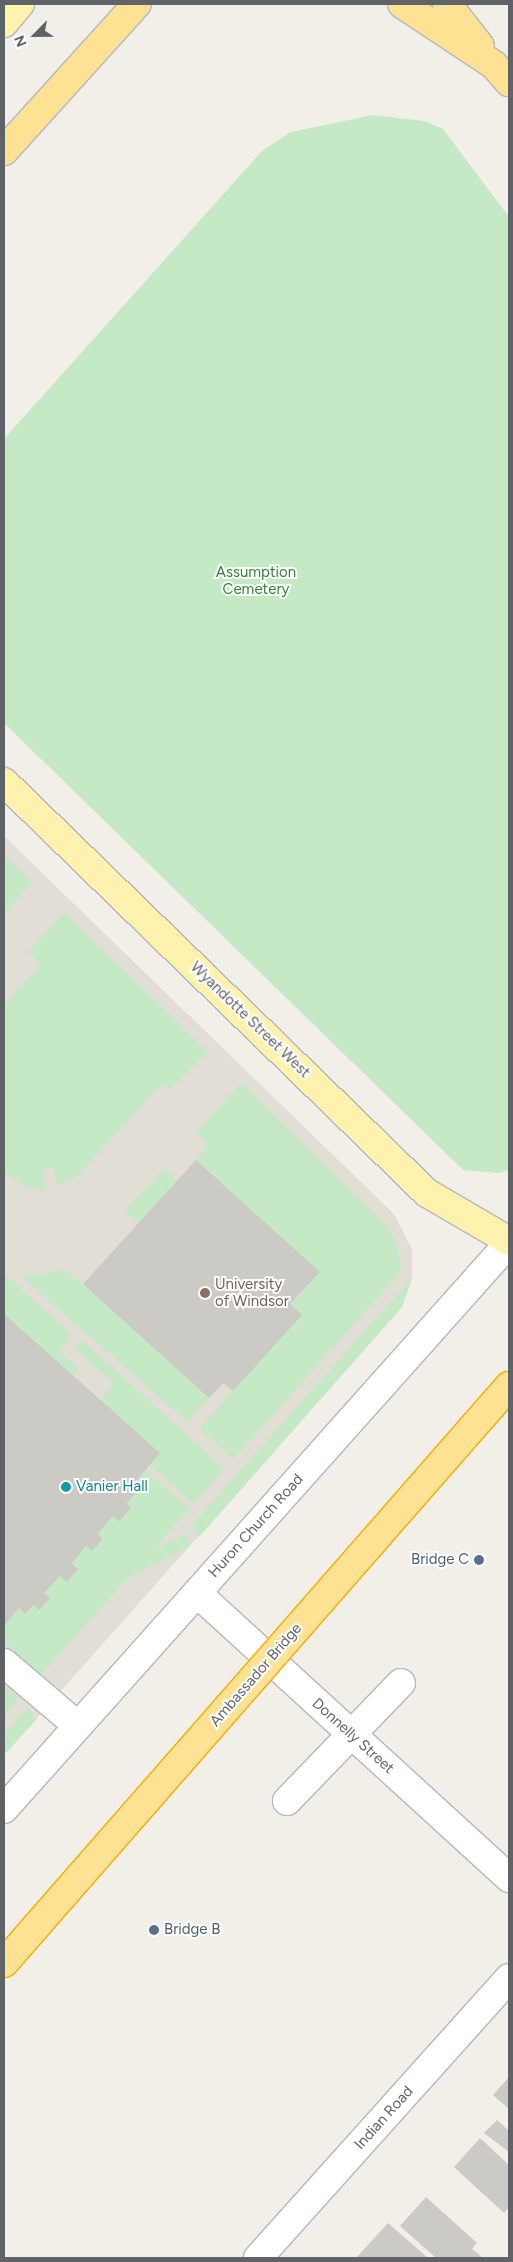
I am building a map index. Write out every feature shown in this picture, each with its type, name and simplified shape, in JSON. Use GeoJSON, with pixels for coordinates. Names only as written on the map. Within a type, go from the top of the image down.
{"type":"FeatureCollection","features":[{"type":"Feature","properties":{"kind":"highway"},"geometry":{"type":"LineString","coordinates":[[4,150],[137,4]]}},
{"type":"Feature","properties":{"kind":"highway"},"geometry":{"type":"LineString","coordinates":[[402,4],[502,73]]}},
{"type":"Feature","properties":{"kind":"highway"},"geometry":{"type":"LineString","coordinates":[[447,4],[502,73]]}},
{"type":"Feature","properties":{"kind":"highway","name":"Ambassador Bridge"},"geometry":{"type":"LineString","coordinates":[[4,1963],[509,1386]]}},
{"type":"Feature","properties":{"kind":"main road"},"geometry":{"type":"LineString","coordinates":[[4,23],[20,4]]}},
{"type":"Feature","properties":{"kind":"main road","name":"Wyandotte Street West"},"geometry":{"type":"LineString","coordinates":[[4,782],[427,1193],[509,1242]]}},
{"type":"Feature","properties":{"kind":"street","name":"Huron Church Road"},"geometry":{"type":"LineString","coordinates":[[4,1810],[509,1242]]}},
{"type":"Feature","properties":{"kind":"street","name":"Donnelly Street"},"geometry":{"type":"LineString","coordinates":[[197,1593],[509,1878]]}},
{"type":"Feature","properties":{"kind":"street"},"geometry":{"type":"LineString","coordinates":[[4,1664],[78,1726]]}},
{"type":"Feature","properties":{"kind":"street"},"geometry":{"type":"LineString","coordinates":[[287,1802],[401,1683]]}},
{"type":"Feature","properties":{"kind":"street","name":"Indian Road"},"geometry":{"type":"LineString","coordinates":[[258,2258],[509,1978]]}},
{"type":"Feature","properties":{"kind":"shaded area","name":"University of Windsor"},"geometry":{"type":"Polygon","coordinates":[[[4,836],[394,1214],[412,1249],[412,1278],[402,1307],[4,1755],[4,836]]]}},
{"type":"Feature","properties":{"kind":"green space","name":"Assumption Cemetery"},"geometry":{"type":"Polygon","coordinates":[[[373,115],[424,121],[443,129],[509,217],[509,1170],[499,1173],[463,1170],[4,723],[4,439],[262,151],[291,132],[373,115]]]}},
{"type":"Feature","properties":{"kind":"green space"},"geometry":{"type":"Polygon","coordinates":[[[4,855],[32,882],[4,914],[4,855]]]}},
{"type":"Feature","properties":{"kind":"green space"},"geometry":{"type":"Polygon","coordinates":[[[64,913],[208,1052],[170,1090],[162,1083],[78,1175],[58,1186],[53,1167],[42,1169],[45,1189],[36,1190],[19,1183],[4,1171],[4,1005],[41,965],[28,952],[64,913]]]}},
{"type":"Feature","properties":{"kind":"green space"},"geometry":{"type":"Polygon","coordinates":[[[239,1085],[243,1085],[386,1225],[393,1236],[402,1266],[398,1275],[233,1459],[199,1429],[301,1315],[290,1304],[319,1272],[196,1160],[209,1144],[196,1133],[239,1085]]]}},
{"type":"Feature","properties":{"kind":"green space"},"geometry":{"type":"Polygon","coordinates":[[[164,1169],[177,1181],[138,1223],[125,1211],[164,1169]]]}},
{"type":"Feature","properties":{"kind":"green space"},"geometry":{"type":"Polygon","coordinates":[[[64,1270],[83,1284],[209,1398],[187,1422],[19,1274],[33,1275],[64,1270]]]}},
{"type":"Feature","properties":{"kind":"green space"},"geometry":{"type":"Polygon","coordinates":[[[4,1274],[72,1334],[59,1351],[79,1369],[72,1375],[4,1314],[4,1274]]]}},
{"type":"Feature","properties":{"kind":"green space"},"geometry":{"type":"Polygon","coordinates":[[[412,1278],[402,1307],[199,1537],[192,1525],[412,1278]]]}},
{"type":"Feature","properties":{"kind":"green space"},"geometry":{"type":"Polygon","coordinates":[[[82,1340],[224,1469],[194,1504],[150,1465],[160,1453],[100,1400],[114,1383],[75,1349],[82,1340]]]}},
{"type":"Feature","properties":{"kind":"green space"},"geometry":{"type":"Polygon","coordinates":[[[145,1470],[189,1509],[40,1676],[4,1641],[4,1626],[19,1608],[25,1614],[33,1605],[39,1610],[50,1598],[44,1593],[60,1576],[67,1582],[78,1569],[72,1563],[86,1546],[93,1551],[103,1539],[98,1534],[113,1516],[131,1508],[126,1504],[135,1494],[129,1489],[145,1470]]]}},
{"type":"Feature","properties":{"kind":"green space"},"geometry":{"type":"Polygon","coordinates":[[[185,1534],[191,1546],[11,1637],[5,1626],[185,1534]]]}},
{"type":"Feature","properties":{"kind":"green space"},"geometry":{"type":"Polygon","coordinates":[[[4,1685],[19,1698],[4,1716],[4,1685]]]}},
{"type":"Feature","properties":{"kind":"green space"},"geometry":{"type":"Polygon","coordinates":[[[28,1708],[37,1719],[4,1755],[4,1735],[28,1708]]]}},
{"type":"Feature","properties":{"kind":"building"},"geometry":{"type":"Polygon","coordinates":[[[196,1160],[320,1272],[290,1304],[302,1315],[233,1391],[223,1383],[209,1398],[83,1284],[196,1160]]]}},
{"type":"Feature","properties":{"kind":"building","name":"Vanier Hall"},"geometry":{"type":"Polygon","coordinates":[[[4,1314],[160,1453],[129,1489],[135,1494],[126,1504],[131,1508],[119,1521],[113,1516],[98,1534],[103,1539],[92,1551],[86,1546],[72,1563],[78,1569],[67,1582],[60,1576],[44,1593],[50,1598],[39,1610],[33,1605],[25,1614],[19,1608],[4,1626],[4,1314]]]}},
{"type":"Feature","properties":{"kind":"building"},"geometry":{"type":"Polygon","coordinates":[[[509,2077],[509,2109],[493,2095],[509,2077]]]}},
{"type":"Feature","properties":{"kind":"building"},"geometry":{"type":"Polygon","coordinates":[[[497,2120],[509,2131],[509,2152],[484,2133],[497,2120]]]}},
{"type":"Feature","properties":{"kind":"building"},"geometry":{"type":"Polygon","coordinates":[[[480,2138],[509,2165],[509,2207],[504,2213],[454,2167],[480,2138]]]}},
{"type":"Feature","properties":{"kind":"building"},"geometry":{"type":"Polygon","coordinates":[[[426,2197],[477,2243],[472,2249],[483,2258],[436,2258],[400,2226],[426,2197]]]}},
{"type":"Feature","properties":{"kind":"building"},"geometry":{"type":"Polygon","coordinates":[[[388,2223],[428,2258],[356,2258],[388,2223]]]}},
{"type":"Feature","properties":{"kind":"place","name":"University of Windsor"},"geometry":{"type":"Point","coordinates":[205,1293]}},
{"type":"Feature","properties":{"kind":"place","name":"Vanier Hall"},"geometry":{"type":"Point","coordinates":[66,1487]}},
{"type":"Feature","properties":{"kind":"place","name":"Bridge C"},"geometry":{"type":"Point","coordinates":[479,1560]}},
{"type":"Feature","properties":{"kind":"place","name":"Bridge B"},"geometry":{"type":"Point","coordinates":[154,1930]}}]}
